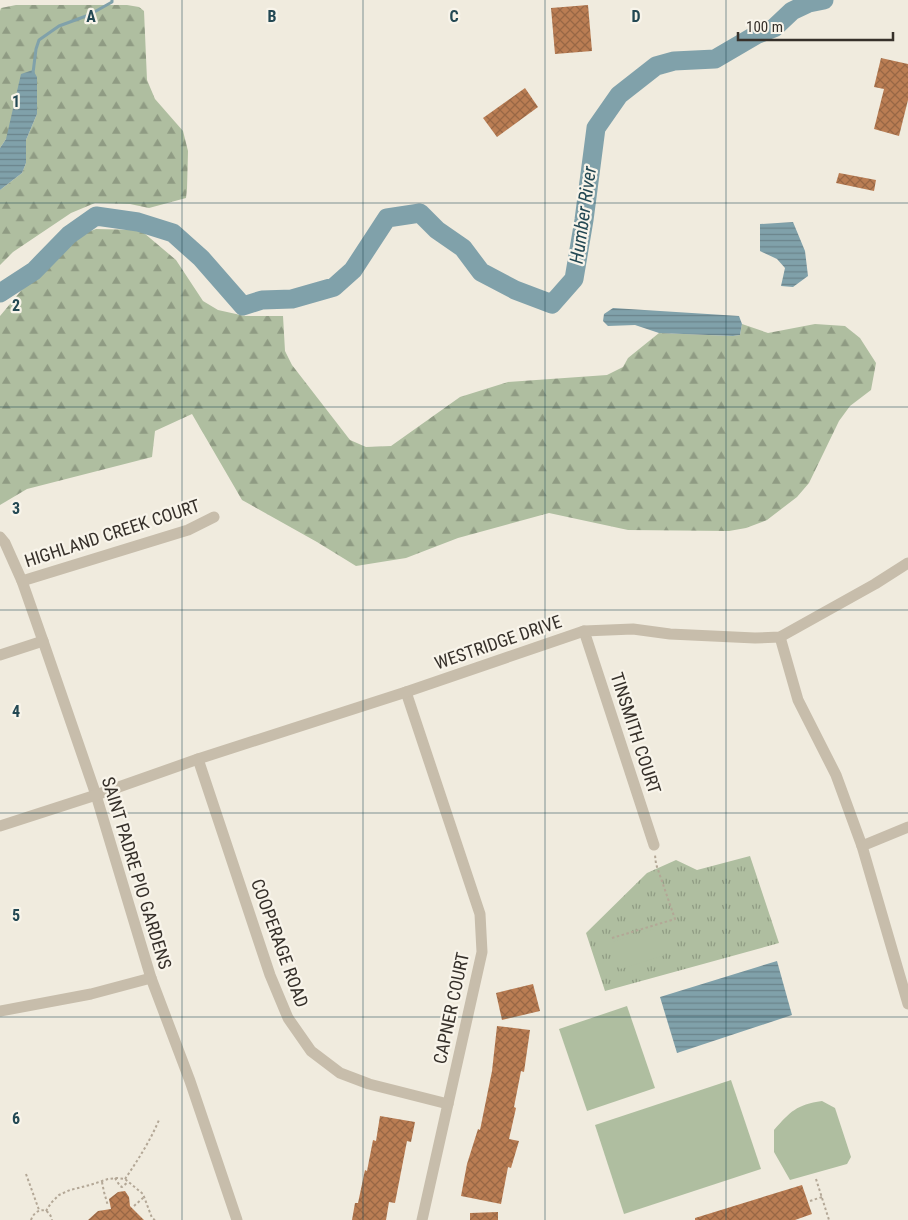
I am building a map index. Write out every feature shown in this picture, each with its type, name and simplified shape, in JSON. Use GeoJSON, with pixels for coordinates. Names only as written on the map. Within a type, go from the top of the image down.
{"type":"FeatureCollection","features":[{"type":"Feature","properties":{"kind":"street","name":"HIGHLAND CREEK COURT"},"geometry":{"type":"LineString","coordinates":[[22,581],[188,530],[214,518]]}},
{"type":"Feature","properties":{"kind":"street","name":"SAINT PADRE PIO GARDENS"},"geometry":{"type":"LineString","coordinates":[[0,537],[5,543],[22,581],[43,641],[96,795],[151,978],[190,1081],[237,1220]]}},
{"type":"Feature","properties":{"kind":"street","name":"WESTRIDGE DRIVE"},"geometry":{"type":"LineString","coordinates":[[0,826],[584,631],[633,629],[670,634],[745,638],[780,637],[875,584],[908,563]]}},
{"type":"Feature","properties":{"kind":"street","name":"TINSMITH COURT"},"geometry":{"type":"LineString","coordinates":[[584,631],[654,845]]}},
{"type":"Feature","properties":{"kind":"street"},"geometry":{"type":"LineString","coordinates":[[780,637],[798,700],[836,774],[862,846],[908,1004]]}},
{"type":"Feature","properties":{"kind":"street"},"geometry":{"type":"LineString","coordinates":[[0,655],[43,641]]}},
{"type":"Feature","properties":{"kind":"street","name":"CAPNER COURT"},"geometry":{"type":"LineString","coordinates":[[406,692],[480,914],[482,952],[422,1220]]}},
{"type":"Feature","properties":{"kind":"street","name":"COOPERAGE ROAD"},"geometry":{"type":"LineString","coordinates":[[198,759],[270,975],[288,1018],[311,1051],[340,1073],[369,1084],[448,1104]]}},
{"type":"Feature","properties":{"kind":"street"},"geometry":{"type":"LineString","coordinates":[[862,846],[908,827]]}},
{"type":"Feature","properties":{"kind":"street"},"geometry":{"type":"LineString","coordinates":[[0,1011],[91,994],[151,978]]}},
{"type":"Feature","properties":{"kind":"path"},"geometry":{"type":"LineString","coordinates":[[612,938],[675,919],[656,864],[654,845]]}},
{"type":"Feature","properties":{"kind":"path"},"geometry":{"type":"LineString","coordinates":[[124,1179],[143,1153],[159,1120]]}},
{"type":"Feature","properties":{"kind":"path"},"geometry":{"type":"LineString","coordinates":[[26,1174],[39,1210]]}},
{"type":"Feature","properties":{"kind":"path"},"geometry":{"type":"LineString","coordinates":[[114,1178],[122,1187],[128,1182]]}},
{"type":"Feature","properties":{"kind":"path"},"geometry":{"type":"LineString","coordinates":[[46,1212],[59,1195],[70,1190],[114,1178],[124,1179],[143,1194],[152,1218],[155,1220]]}},
{"type":"Feature","properties":{"kind":"path"},"geometry":{"type":"LineString","coordinates":[[816,1179],[829,1220]]}},
{"type":"Feature","properties":{"kind":"path"},"geometry":{"type":"LineString","coordinates":[[102,1181],[108,1206]]}},
{"type":"Feature","properties":{"kind":"path"},"geometry":{"type":"LineString","coordinates":[[134,1206],[144,1197]]}},
{"type":"Feature","properties":{"kind":"path"},"geometry":{"type":"LineString","coordinates":[[810,1201],[822,1197]]}},
{"type":"Feature","properties":{"kind":"path"},"geometry":{"type":"LineString","coordinates":[[39,1210],[46,1212],[51,1216],[52,1220]]}},
{"type":"Feature","properties":{"kind":"path"},"geometry":{"type":"LineString","coordinates":[[31,1220],[39,1210]]}},
{"type":"Feature","properties":{"kind":"green space"},"geometry":{"type":"Polygon","coordinates":[[[16,5],[127,5],[139,7],[144,11],[147,80],[155,99],[183,131],[188,151],[187,189],[186,198],[149,208],[130,204],[95,203],[71,213],[13,252],[0,265],[0,190],[22,173],[26,163],[26,140],[37,114],[6,139],[0,148],[0,11],[1,8],[16,5]]]}},
{"type":"Feature","properties":{"kind":"green space"},"geometry":{"type":"Polygon","coordinates":[[[96,229],[139,230],[144,233],[176,260],[203,301],[218,310],[245,316],[283,316],[285,351],[292,365],[350,440],[366,447],[391,446],[460,397],[508,382],[607,375],[623,367],[628,358],[659,333],[733,336],[740,335],[742,324],[768,333],[815,324],[845,326],[860,338],[876,363],[871,390],[850,406],[839,421],[809,483],[797,497],[767,520],[746,528],[729,531],[628,530],[549,513],[458,538],[406,558],[356,566],[242,500],[192,414],[155,431],[152,457],[27,489],[0,505],[0,316],[45,262],[77,236],[96,229]]]}},
{"type":"Feature","properties":{"kind":"green space"},"geometry":{"type":"Polygon","coordinates":[[[750,856],[779,943],[605,991],[586,933],[647,873],[676,860],[697,870],[750,856]]]}},
{"type":"Feature","properties":{"kind":"green space"},"geometry":{"type":"Polygon","coordinates":[[[654,929],[663,956],[620,969],[611,942],[654,929]]]}},
{"type":"Feature","properties":{"kind":"green space"},"geometry":{"type":"Polygon","coordinates":[[[627,1006],[655,1088],[587,1111],[559,1029],[627,1006]]]}},
{"type":"Feature","properties":{"kind":"green space"},"geometry":{"type":"Polygon","coordinates":[[[731,1080],[761,1169],[624,1214],[595,1125],[731,1080]]]}},
{"type":"Feature","properties":{"kind":"green space"},"geometry":{"type":"Polygon","coordinates":[[[822,1101],[835,1108],[851,1157],[847,1164],[790,1180],[774,1152],[774,1130],[795,1110],[822,1101]]]}},
{"type":"Feature","properties":{"kind":"water"},"geometry":{"type":"Polygon","coordinates":[[[33,70],[37,77],[37,114],[26,140],[26,163],[22,173],[0,190],[0,148],[6,139],[21,74],[33,70]]]}},
{"type":"Feature","properties":{"kind":"water"},"geometry":{"type":"Polygon","coordinates":[[[793,222],[805,251],[808,276],[793,287],[781,286],[785,268],[777,259],[760,251],[760,224],[793,222]]]}},
{"type":"Feature","properties":{"kind":"water"},"geometry":{"type":"Polygon","coordinates":[[[613,308],[739,316],[742,324],[740,335],[733,336],[659,333],[635,325],[608,326],[603,321],[604,314],[613,308]]]}},
{"type":"Feature","properties":{"kind":"water"},"geometry":{"type":"Polygon","coordinates":[[[777,961],[792,1015],[677,1053],[660,997],[777,961]]]}},
{"type":"Feature","properties":{"kind":"building"},"geometry":{"type":"Polygon","coordinates":[[[588,5],[592,51],[555,54],[551,8],[588,5]]]}},
{"type":"Feature","properties":{"kind":"building"},"geometry":{"type":"Polygon","coordinates":[[[881,58],[908,64],[908,100],[899,136],[874,129],[884,89],[874,87],[881,58]]]}},
{"type":"Feature","properties":{"kind":"building"},"geometry":{"type":"Polygon","coordinates":[[[525,88],[538,107],[497,137],[483,118],[525,88]]]}},
{"type":"Feature","properties":{"kind":"building"},"geometry":{"type":"Polygon","coordinates":[[[839,173],[876,180],[874,191],[836,183],[839,173]]]}},
{"type":"Feature","properties":{"kind":"building"},"geometry":{"type":"Polygon","coordinates":[[[533,984],[540,1011],[502,1020],[496,993],[533,984]]]}},
{"type":"Feature","properties":{"kind":"building"},"geometry":{"type":"Polygon","coordinates":[[[497,1026],[530,1030],[524,1072],[521,1071],[514,1107],[516,1108],[509,1139],[519,1141],[511,1168],[508,1167],[501,1204],[461,1196],[467,1164],[478,1129],[480,1130],[492,1071],[497,1026]]]}},
{"type":"Feature","properties":{"kind":"building"},"geometry":{"type":"Polygon","coordinates":[[[380,1116],[415,1122],[411,1142],[407,1141],[395,1203],[389,1202],[386,1220],[352,1220],[355,1203],[358,1203],[365,1170],[367,1171],[373,1140],[376,1141],[380,1116]]]}},
{"type":"Feature","properties":{"kind":"building"},"geometry":{"type":"Polygon","coordinates":[[[802,1185],[812,1214],[795,1220],[695,1220],[695,1218],[802,1185]]]}},
{"type":"Feature","properties":{"kind":"building"},"geometry":{"type":"Polygon","coordinates":[[[125,1191],[129,1197],[130,1206],[144,1220],[88,1220],[98,1211],[111,1209],[109,1199],[118,1192],[125,1191]]]}},
{"type":"Feature","properties":{"kind":"building"},"geometry":{"type":"Polygon","coordinates":[[[498,1212],[498,1220],[470,1220],[470,1213],[498,1212]]]}},
{"type":"Feature","properties":{"kind":"waterway"},"geometry":{"type":"LineString","coordinates":[[33,73],[39,40],[59,26],[89,15],[112,2],[112,0]]}},
{"type":"Feature","properties":{"kind":"waterway","name":"Humber River"},"geometry":{"type":"LineString","coordinates":[[0,293],[34,271],[69,235],[96,216],[138,222],[173,233],[201,258],[243,306],[262,300],[292,299],[334,287],[353,270],[387,218],[420,213],[437,230],[463,248],[481,272],[515,290],[552,304],[574,279],[596,128],[619,95],[656,66],[674,61],[715,59],[756,35],[774,28],[792,11],[809,3],[824,0]]}}]}
